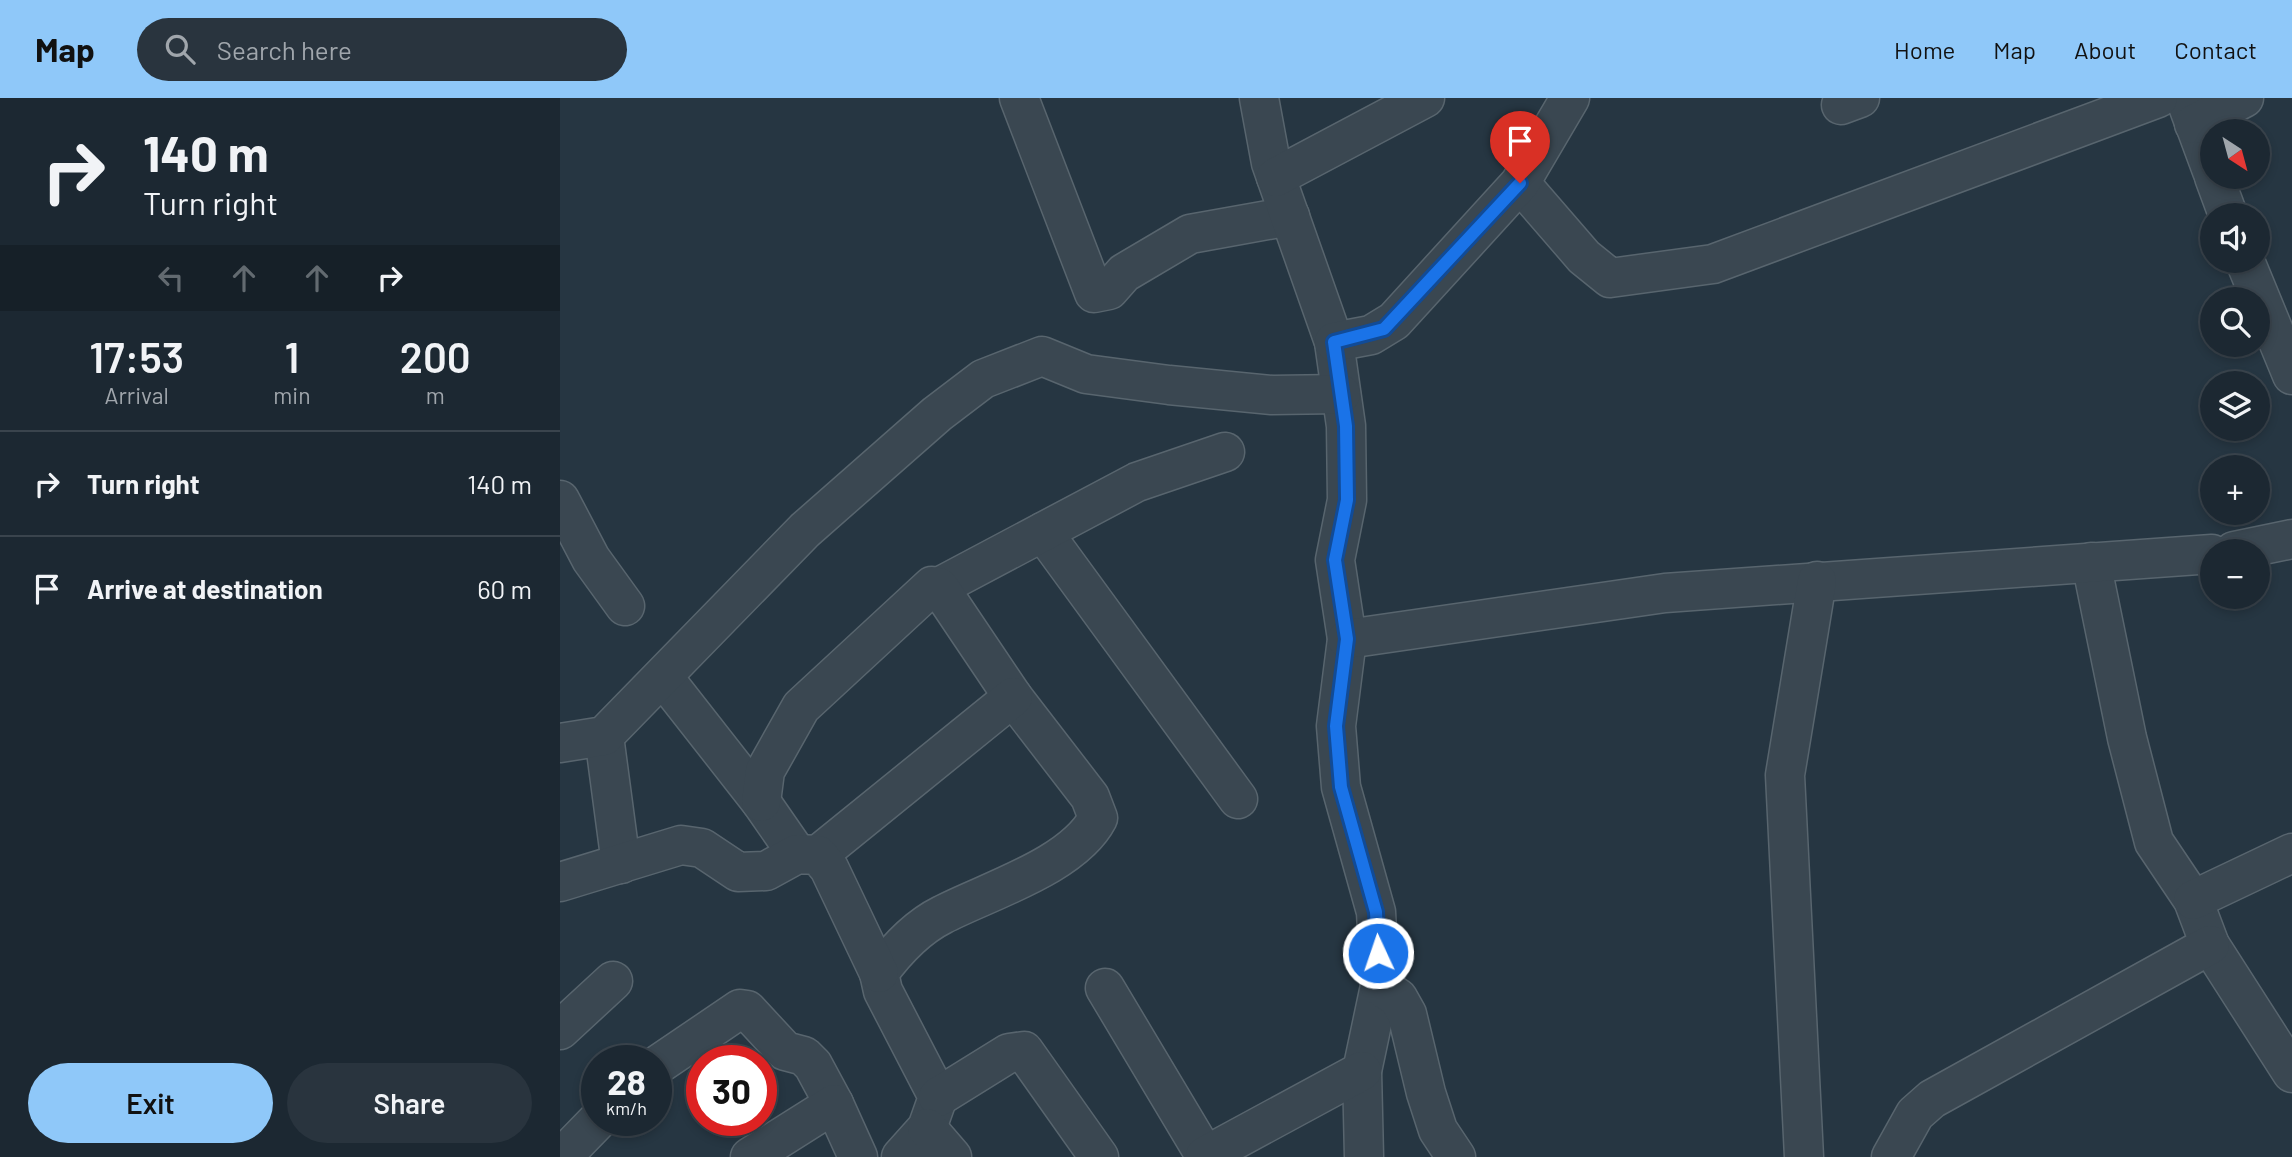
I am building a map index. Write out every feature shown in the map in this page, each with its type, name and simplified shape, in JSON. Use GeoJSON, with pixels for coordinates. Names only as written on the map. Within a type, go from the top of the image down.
{"type":"FeatureCollection","features":[{"type":"Feature","properties":{"kind":"street"},"geometry":{"type":"LineString","coordinates":[[1019,98],[1094,293],[1109,290],[1124,273],[1190,234],[1290,216]]}},
{"type":"Feature","properties":{"kind":"street"},"geometry":{"type":"LineString","coordinates":[[1259,98],[1276,177],[1334,342],[1346,426],[1347,500],[1335,560],[1347,639],[1336,726],[1341,787],[1376,912],[1380,986],[1362,1071],[1364,1157]]}},
{"type":"Feature","properties":{"kind":"street"},"geometry":{"type":"LineString","coordinates":[[1276,177],[1424,98]]}},
{"type":"Feature","properties":{"kind":"street"},"geometry":{"type":"LineString","coordinates":[[1334,342],[1384,329],[1520,183],[1570,98]]}},
{"type":"Feature","properties":{"kind":"street"},"geometry":{"type":"LineString","coordinates":[[1520,183],[1584,257],[1610,278],[1713,264],[2158,98]]}},
{"type":"Feature","properties":{"kind":"street"},"geometry":{"type":"LineString","coordinates":[[2200,138],[2190,111],[2244,98]]}},
{"type":"Feature","properties":{"kind":"street"},"geometry":{"type":"LineString","coordinates":[[2250,273],[2292,375]]}},
{"type":"Feature","properties":{"kind":"street"},"geometry":{"type":"LineString","coordinates":[[562,739],[604,736],[805,530],[937,414],[983,379],[1042,356],[1086,374],[1169,385],[1272,395],[1341,394]]}},
{"type":"Feature","properties":{"kind":"street"},"geometry":{"type":"LineString","coordinates":[[761,802],[765,771],[801,707],[932,586],[939,587],[1137,482],[1224,452]]}},
{"type":"Feature","properties":{"kind":"street"},"geometry":{"type":"LineString","coordinates":[[560,500],[591,559],[625,607]]}},
{"type":"Feature","properties":{"kind":"street"},"geometry":{"type":"LineString","coordinates":[[1043,532],[1238,799]]}},
{"type":"Feature","properties":{"kind":"street"},"geometry":{"type":"LineString","coordinates":[[2270,544],[2292,539]]}},
{"type":"Feature","properties":{"kind":"street"},"geometry":{"type":"LineString","coordinates":[[1347,639],[1665,593],[2200,555]]}},
{"type":"Feature","properties":{"kind":"street"},"geometry":{"type":"LineString","coordinates":[[2091,562],[2127,738],[2154,842],[2193,900],[2210,945],[2292,1073]]}},
{"type":"Feature","properties":{"kind":"street"},"geometry":{"type":"LineString","coordinates":[[1804,1157],[1785,775],[1817,581]]}},
{"type":"Feature","properties":{"kind":"street"},"geometry":{"type":"LineString","coordinates":[[879,973],[905,942],[940,916],[1026,877],[1086,838],[1098,818],[1090,797],[1013,697],[939,587]]}},
{"type":"Feature","properties":{"kind":"street"},"geometry":{"type":"LineString","coordinates":[[663,677],[761,802],[808,855],[828,868],[879,973],[883,991],[952,1157]]}},
{"type":"Feature","properties":{"kind":"street"},"geometry":{"type":"LineString","coordinates":[[560,882],[681,845],[702,848],[738,872],[766,871],[808,855],[1013,697]]}},
{"type":"Feature","properties":{"kind":"street"},"geometry":{"type":"LineString","coordinates":[[604,736],[621,864]]}},
{"type":"Feature","properties":{"kind":"street"},"geometry":{"type":"LineString","coordinates":[[2193,900],[2292,853]]}},
{"type":"Feature","properties":{"kind":"street"},"geometry":{"type":"LineString","coordinates":[[1891,1157],[1915,1114],[1932,1099],[2210,945]]}},
{"type":"Feature","properties":{"kind":"street"},"geometry":{"type":"LineString","coordinates":[[560,1030],[613,981]]}},
{"type":"Feature","properties":{"kind":"street"},"geometry":{"type":"LineString","coordinates":[[1380,986],[1398,998],[1407,1014],[1438,1130],[1456,1157]]}},
{"type":"Feature","properties":{"kind":"street"},"geometry":{"type":"LineString","coordinates":[[1105,988],[1206,1156],[1362,1071]]}},
{"type":"Feature","properties":{"kind":"street"},"geometry":{"type":"LineString","coordinates":[[672,1055],[740,1009],[747,1010],[785,1051],[804,1056],[813,1065],[858,1157]]}},
{"type":"Feature","properties":{"kind":"street"},"geometry":{"type":"LineString","coordinates":[[901,1157],[932,1113],[1009,1053],[1024,1051],[1099,1157]]}},
{"type":"Feature","properties":{"kind":"street"},"geometry":{"type":"LineString","coordinates":[[750,1157],[834,1104]]}},
{"type":"Feature","properties":{"kind":"street"},"geometry":{"type":"LineString","coordinates":[[562,1157],[582,1136]]}},
{"type":"Feature","properties":{"kind":"route"},"geometry":{"type":"LineString","coordinates":[[1378,953],[1376,912],[1341,787],[1336,726],[1347,639],[1335,560],[1347,500],[1346,426],[1334,342],[1371,335],[1394,321],[1520,183]]}}]}
